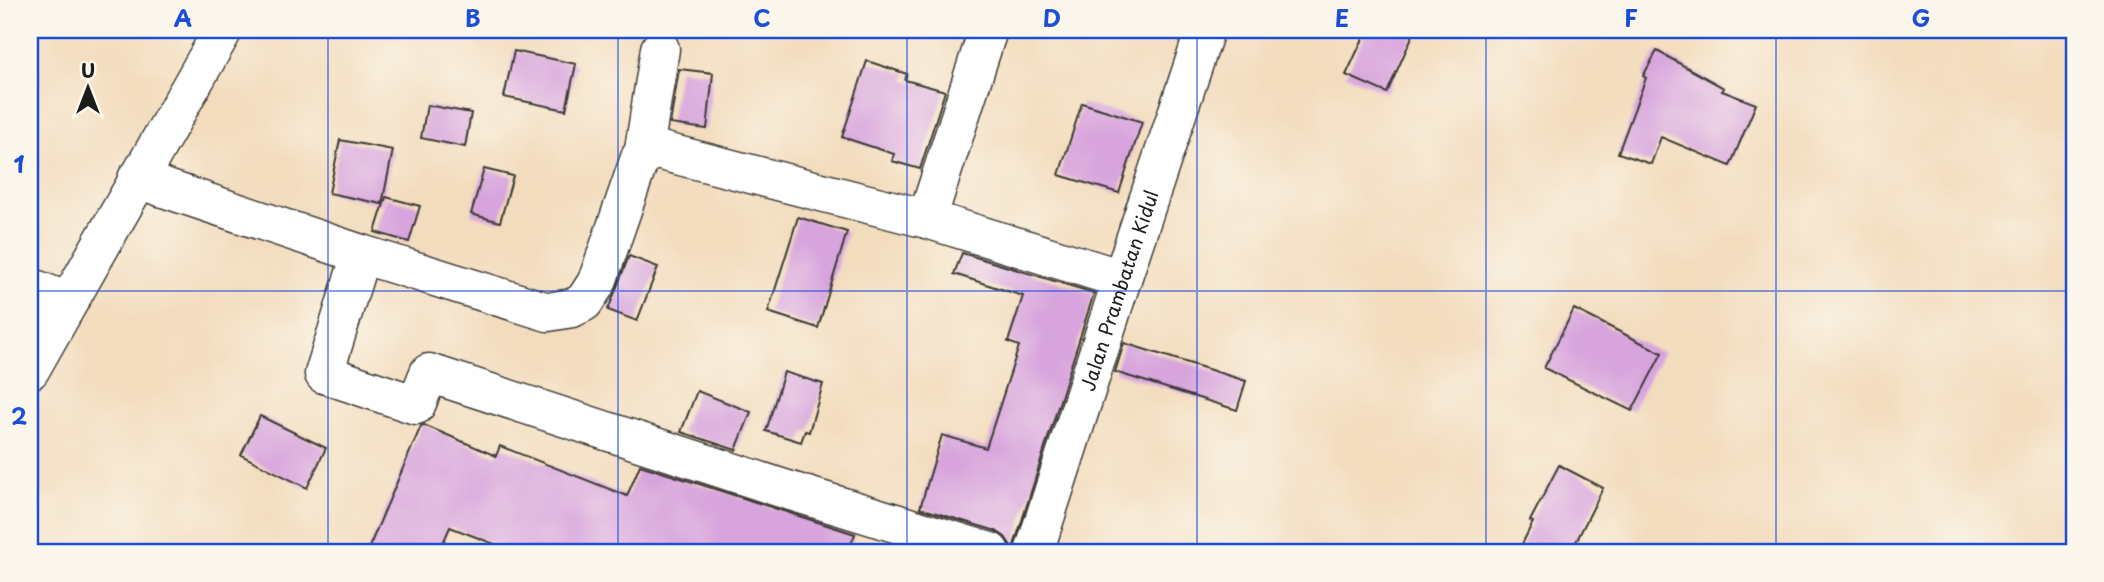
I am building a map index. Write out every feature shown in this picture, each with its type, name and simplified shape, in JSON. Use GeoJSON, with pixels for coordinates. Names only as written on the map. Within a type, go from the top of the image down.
{"type":"FeatureCollection","features":[{"type":"Feature","properties":{"kind":"street"},"geometry":{"type":"LineString","coordinates":[[30,370],[223,30]]}},
{"type":"Feature","properties":{"kind":"street"},"geometry":{"type":"LineString","coordinates":[[927,219],[988,30]]}},
{"type":"Feature","properties":{"kind":"street","name":"Jalan Prambatan Kidul"},"geometry":{"type":"LineString","coordinates":[[1034,552],[1205,30]]}},
{"type":"Feature","properties":{"kind":"street"},"geometry":{"type":"LineString","coordinates":[[643,156],[660,49]]}},
{"type":"Feature","properties":{"kind":"street"},"geometry":{"type":"LineString","coordinates":[[137,179],[361,254],[548,312],[572,309],[584,302],[597,282],[640,158],[657,150],[927,219],[1122,279]]}},
{"type":"Feature","properties":{"kind":"street"},"geometry":{"type":"LineString","coordinates":[[361,254],[324,374],[416,405],[429,373],[628,439],[990,552]]}},
{"type":"Feature","properties":{"kind":"street"},"geometry":{"type":"LineString","coordinates":[[30,287],[68,302]]}},
{"type":"Feature","properties":{"kind":"building"},"geometry":{"type":"Polygon","coordinates":[[[1367,30],[1415,30],[1387,93],[1346,75],[1367,30]]]}},
{"type":"Feature","properties":{"kind":"building"},"geometry":{"type":"Polygon","coordinates":[[[514,51],[576,64],[566,110],[504,97],[514,51]]]}},
{"type":"Feature","properties":{"kind":"building"},"geometry":{"type":"Polygon","coordinates":[[[1657,51],[1724,88],[1722,91],[1756,104],[1730,166],[1661,137],[1651,164],[1618,153],[1646,78],[1643,76],[1657,51]]]}},
{"type":"Feature","properties":{"kind":"building"},"geometry":{"type":"Polygon","coordinates":[[[867,61],[907,74],[905,80],[945,91],[920,169],[892,161],[894,154],[842,137],[867,61]]]}},
{"type":"Feature","properties":{"kind":"building"},"geometry":{"type":"Polygon","coordinates":[[[679,69],[713,73],[707,129],[670,124],[679,69]]]}},
{"type":"Feature","properties":{"kind":"building"},"geometry":{"type":"Polygon","coordinates":[[[1082,103],[1142,122],[1119,193],[1059,175],[1082,103]]]}},
{"type":"Feature","properties":{"kind":"building"},"geometry":{"type":"Polygon","coordinates":[[[427,105],[471,113],[465,147],[421,138],[427,105]]]}},
{"type":"Feature","properties":{"kind":"building"},"geometry":{"type":"Polygon","coordinates":[[[340,140],[393,150],[382,204],[329,193],[340,140]]]}},
{"type":"Feature","properties":{"kind":"building"},"geometry":{"type":"Polygon","coordinates":[[[484,169],[513,176],[500,222],[471,214],[484,169]]]}},
{"type":"Feature","properties":{"kind":"building"},"geometry":{"type":"Polygon","coordinates":[[[386,197],[420,206],[409,242],[375,232],[386,197]]]}},
{"type":"Feature","properties":{"kind":"building"},"geometry":{"type":"Polygon","coordinates":[[[798,217],[847,232],[818,328],[768,312],[798,217]]]}},
{"type":"Feature","properties":{"kind":"building"},"geometry":{"type":"Polygon","coordinates":[[[962,253],[1094,293],[1013,549],[1005,537],[996,531],[920,508],[942,435],[986,448],[1019,346],[1008,342],[1023,296],[954,274],[962,253]]]}},
{"type":"Feature","properties":{"kind":"building"},"geometry":{"type":"Polygon","coordinates":[[[629,256],[658,267],[637,321],[608,310],[629,256]]]}},
{"type":"Feature","properties":{"kind":"building"},"geometry":{"type":"Polygon","coordinates":[[[1574,309],[1662,353],[1632,411],[1544,368],[1574,309]]]}},
{"type":"Feature","properties":{"kind":"building"},"geometry":{"type":"Polygon","coordinates":[[[1124,343],[1246,381],[1237,410],[1115,372],[1124,343]]]}},
{"type":"Feature","properties":{"kind":"building"},"geometry":{"type":"Polygon","coordinates":[[[784,372],[823,384],[809,432],[805,431],[801,442],[766,431],[784,372]]]}},
{"type":"Feature","properties":{"kind":"building"},"geometry":{"type":"Polygon","coordinates":[[[697,391],[751,412],[736,450],[681,432],[697,391]]]}},
{"type":"Feature","properties":{"kind":"building"},"geometry":{"type":"Polygon","coordinates":[[[260,416],[326,448],[307,488],[241,455],[260,416]]]}},
{"type":"Feature","properties":{"kind":"building"},"geometry":{"type":"Polygon","coordinates":[[[421,426],[496,456],[500,446],[627,496],[640,465],[855,534],[848,552],[515,552],[450,527],[439,552],[367,552],[421,426]]]}},
{"type":"Feature","properties":{"kind":"building"},"geometry":{"type":"Polygon","coordinates":[[[1559,465],[1603,488],[1571,552],[1518,552],[1533,522],[1530,521],[1559,465]]]}}]}
